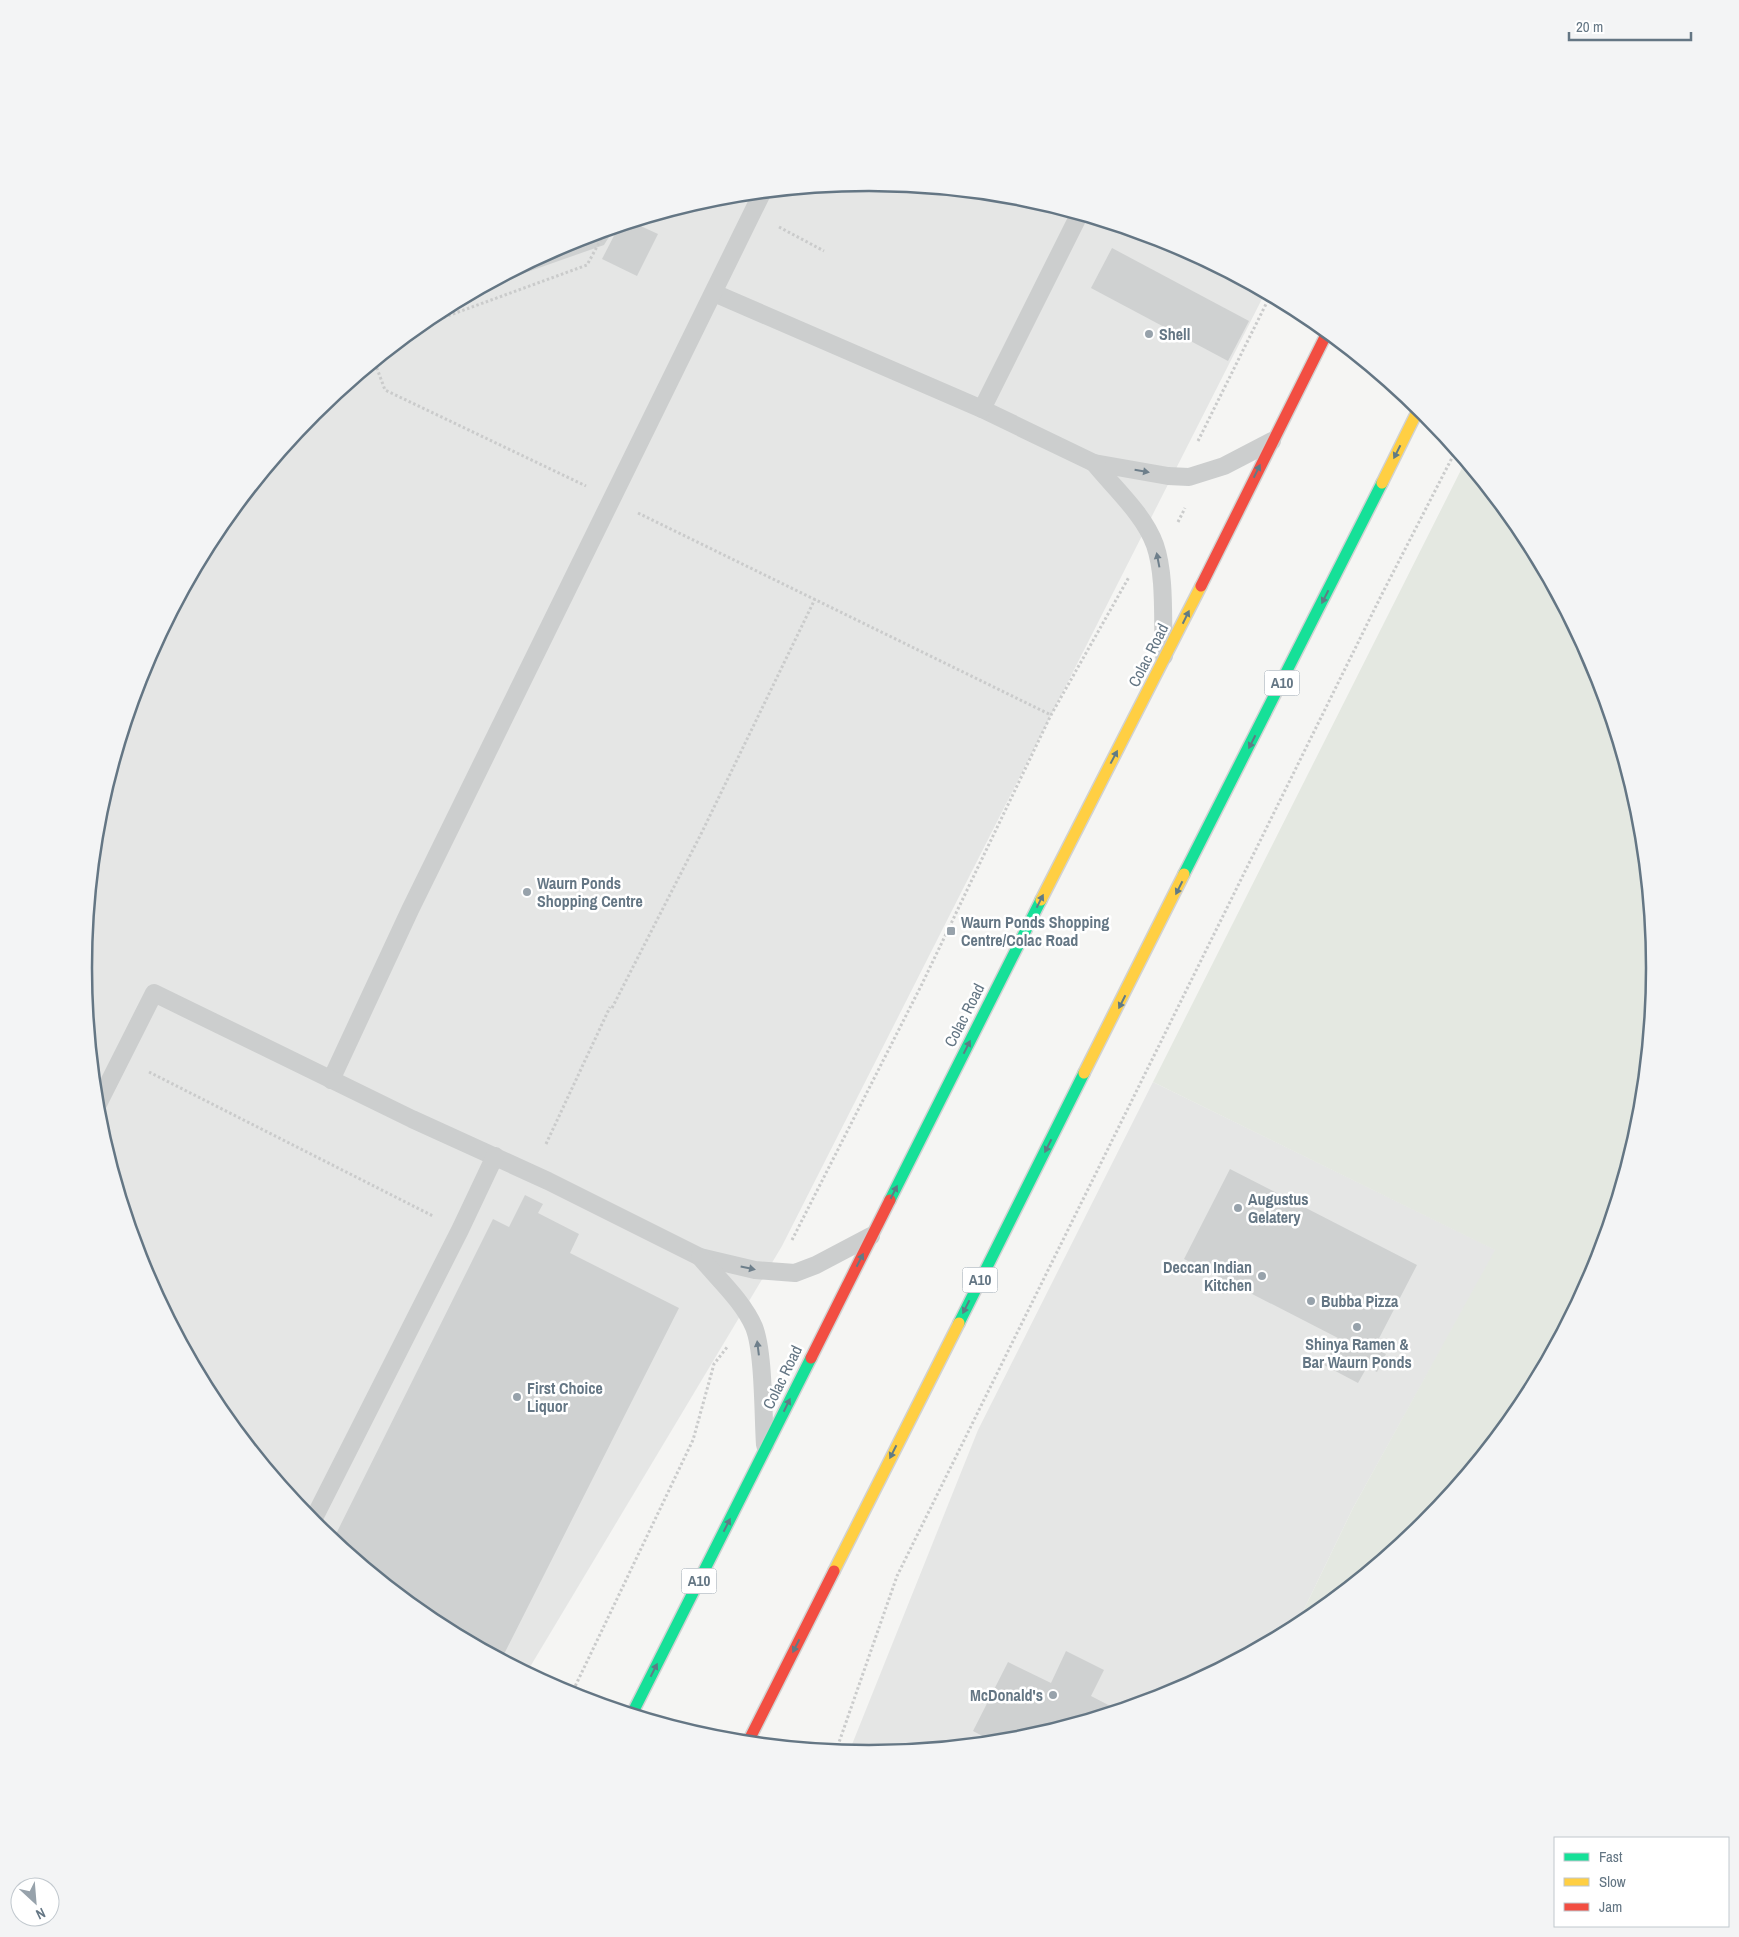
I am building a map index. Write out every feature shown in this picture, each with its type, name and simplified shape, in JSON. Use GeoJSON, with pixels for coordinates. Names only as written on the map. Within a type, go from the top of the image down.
{"type":"FeatureCollection","features":[{"type":"Feature","properties":{"kind":"highway","name":"Colac Road"},"geometry":{"type":"LineString","coordinates":[[635,1709],[1091,800],[1164,661],[1324,339]]}},
{"type":"Feature","properties":{"kind":"highway","name":"A10"},"geometry":{"type":"LineString","coordinates":[[751,1736],[1415,415]]}},
{"type":"Feature","properties":{"kind":"lane"},"geometry":{"type":"LineString","coordinates":[[331,1080],[414,902],[759,199]]}},
{"type":"Feature","properties":{"kind":"lane"},"geometry":{"type":"LineString","coordinates":[[982,409],[1077,220]]}},
{"type":"Feature","properties":{"kind":"lane"},"geometry":{"type":"LineString","coordinates":[[714,293],[982,409],[1094,463],[1168,476],[1189,477],[1224,466],[1272,441]]}},
{"type":"Feature","properties":{"kind":"lane"},"geometry":{"type":"LineString","coordinates":[[1094,463],[1142,523],[1155,547],[1160,577],[1164,661]]}},
{"type":"Feature","properties":{"kind":"lane"},"geometry":{"type":"LineString","coordinates":[[103,1095],[154,993],[418,1122],[496,1156],[700,1258],[755,1270],[787,1273],[816,1266],[872,1235]]}},
{"type":"Feature","properties":{"kind":"lane"},"geometry":{"type":"LineString","coordinates":[[316,1514],[496,1156]]}},
{"type":"Feature","properties":{"kind":"lane"},"geometry":{"type":"LineString","coordinates":[[700,1258],[739,1303],[754,1327],[759,1349],[765,1448]]}},
{"type":"Feature","properties":{"kind":"path"},"geometry":{"type":"LineString","coordinates":[[449,315],[587,265],[600,240]]}},
{"type":"Feature","properties":{"kind":"path"},"geometry":{"type":"LineString","coordinates":[[787,1273],[789,1245],[922,984],[1051,715],[1134,568],[1183,514],[1191,455],[1267,302]]}},
{"type":"Feature","properties":{"kind":"path"},"geometry":{"type":"LineString","coordinates":[[377,368],[385,390],[1051,715]]}},
{"type":"Feature","properties":{"kind":"path"},"geometry":{"type":"LineString","coordinates":[[838,1745],[896,1576],[1377,605],[1453,455]]}},
{"type":"Feature","properties":{"kind":"path"},"geometry":{"type":"LineString","coordinates":[[546,1144],[611,1008],[702,832],[815,599]]}},
{"type":"Feature","properties":{"kind":"path"},"geometry":{"type":"LineString","coordinates":[[122,1058],[460,1230]]}},
{"type":"Feature","properties":{"kind":"path"},"geometry":{"type":"LineString","coordinates":[[576,1687],[694,1440],[716,1360],[729,1344],[754,1327]]}},
{"type":"Feature","properties":{"kind":"shaded area","name":"Waurn Ponds Shopping Centre"},"geometry":{"type":"Polygon","coordinates":[[[870,191],[920,193],[971,198],[1021,206],[1071,218],[1167,251],[1213,272],[1262,299],[782,1246],[530,1667],[481,1641],[438,1615],[396,1585],[357,1553],[285,1481],[253,1442],[223,1400],[173,1312],[152,1266],[134,1218],[119,1170],[107,1120],[99,1070],[92,969],[99,867],[107,817],[119,767],[152,671],[173,625],[223,537],[253,495],[285,456],[357,384],[396,352],[438,322],[481,296],[526,272],[572,251],[620,233],[668,218],[718,206],[768,198],[870,191]]]}},
{"type":"Feature","properties":{"kind":"shaded area"},"geometry":{"type":"Polygon","coordinates":[[[1463,467],[1516,537],[1566,625],[1587,671],[1620,767],[1632,817],[1640,867],[1645,918],[1645,1019],[1640,1070],[1632,1120],[1620,1170],[1587,1266],[1566,1312],[1516,1400],[1486,1442],[1454,1481],[1419,1518],[1382,1553],[1343,1585],[1301,1615],[1353,1508],[1495,1250],[1153,1082],[1463,467]]]}},
{"type":"Feature","properties":{"kind":"shaded area"},"geometry":{"type":"Polygon","coordinates":[[[1153,1082],[1496,1250],[1353,1508],[1301,1615],[1213,1665],[1167,1686],[1071,1719],[1021,1731],[971,1739],[920,1744],[852,1745],[978,1430],[1153,1082]]]}},
{"type":"Feature","properties":{"kind":"building"},"geometry":{"type":"Polygon","coordinates":[[[641,226],[658,234],[637,276],[602,259],[614,235],[641,226]]]}},
{"type":"Feature","properties":{"kind":"building"},"geometry":{"type":"Polygon","coordinates":[[[609,237],[604,245],[524,273],[572,251],[609,237]]]}},
{"type":"Feature","properties":{"kind":"building"},"geometry":{"type":"Polygon","coordinates":[[[1112,248],[1249,321],[1228,361],[1091,288],[1112,248]]]}},
{"type":"Feature","properties":{"kind":"building"},"geometry":{"type":"Polygon","coordinates":[[[1230,1169],[1417,1265],[1374,1348],[1386,1354],[1377,1372],[1367,1367],[1358,1383],[1324,1365],[1338,1338],[1184,1259],[1230,1169]]]}},
{"type":"Feature","properties":{"kind":"building"},"geometry":{"type":"Polygon","coordinates":[[[525,1195],[543,1204],[538,1213],[579,1234],[570,1253],[679,1308],[504,1653],[438,1615],[396,1585],[336,1533],[493,1219],[509,1227],[525,1195]]]}},
{"type":"Feature","properties":{"kind":"building"},"geometry":{"type":"Polygon","coordinates":[[[1066,1651],[1104,1670],[1091,1696],[1111,1706],[1071,1719],[1021,1731],[984,1737],[973,1731],[1008,1662],[1051,1683],[1066,1651]]]}},
{"type":"Feature","properties":{"kind":"traffic: fast"},"geometry":{"type":"LineString","coordinates":[[1184,874],[1382,483]]}},
{"type":"Feature","properties":{"kind":"traffic: fast"},"geometry":{"type":"LineString","coordinates":[[890,1200],[1041,900]]}},
{"type":"Feature","properties":{"kind":"traffic: fast"},"geometry":{"type":"LineString","coordinates":[[959,1323],[1084,1073]]}},
{"type":"Feature","properties":{"kind":"traffic: fast"},"geometry":{"type":"LineString","coordinates":[[635,1709],[811,1358]]}},
{"type":"Feature","properties":{"kind":"traffic: slow"},"geometry":{"type":"LineString","coordinates":[[1382,483],[1415,416]]}},
{"type":"Feature","properties":{"kind":"traffic: slow"},"geometry":{"type":"LineString","coordinates":[[1041,900],[1201,586]]}},
{"type":"Feature","properties":{"kind":"traffic: slow"},"geometry":{"type":"LineString","coordinates":[[1084,1073],[1184,874]]}},
{"type":"Feature","properties":{"kind":"traffic: slow"},"geometry":{"type":"LineString","coordinates":[[834,1571],[959,1323]]}},
{"type":"Feature","properties":{"kind":"traffic: jam"},"geometry":{"type":"LineString","coordinates":[[1201,586],[1324,339]]}},
{"type":"Feature","properties":{"kind":"traffic: jam"},"geometry":{"type":"LineString","coordinates":[[811,1358],[890,1200]]}},
{"type":"Feature","properties":{"kind":"traffic: jam"},"geometry":{"type":"LineString","coordinates":[[751,1736],[834,1571]]}},
{"type":"Feature","properties":{"kind":"place","name":"Shell"},"geometry":{"type":"Point","coordinates":[1149,334]}},
{"type":"Feature","properties":{"kind":"place","name":"Waurn Ponds Shopping Centre"},"geometry":{"type":"Point","coordinates":[527,892]}},
{"type":"Feature","properties":{"kind":"place","name":"Waurn Ponds Shopping Centre/Colac Road"},"geometry":{"type":"Point","coordinates":[951,931]}},
{"type":"Feature","properties":{"kind":"place","name":"Augustus Gelatery"},"geometry":{"type":"Point","coordinates":[1238,1208]}},
{"type":"Feature","properties":{"kind":"place","name":"Deccan Indian Kitchen"},"geometry":{"type":"Point","coordinates":[1262,1276]}},
{"type":"Feature","properties":{"kind":"place","name":"Bubba Pizza"},"geometry":{"type":"Point","coordinates":[1311,1301]}},
{"type":"Feature","properties":{"kind":"place","name":"Shinya Ramen & Bar Waurn Ponds"},"geometry":{"type":"Point","coordinates":[1357,1327]}},
{"type":"Feature","properties":{"kind":"place","name":"First Choice Liquor"},"geometry":{"type":"Point","coordinates":[517,1397]}},
{"type":"Feature","properties":{"kind":"place","name":"McDonald's"},"geometry":{"type":"Point","coordinates":[1053,1695]}}]}
